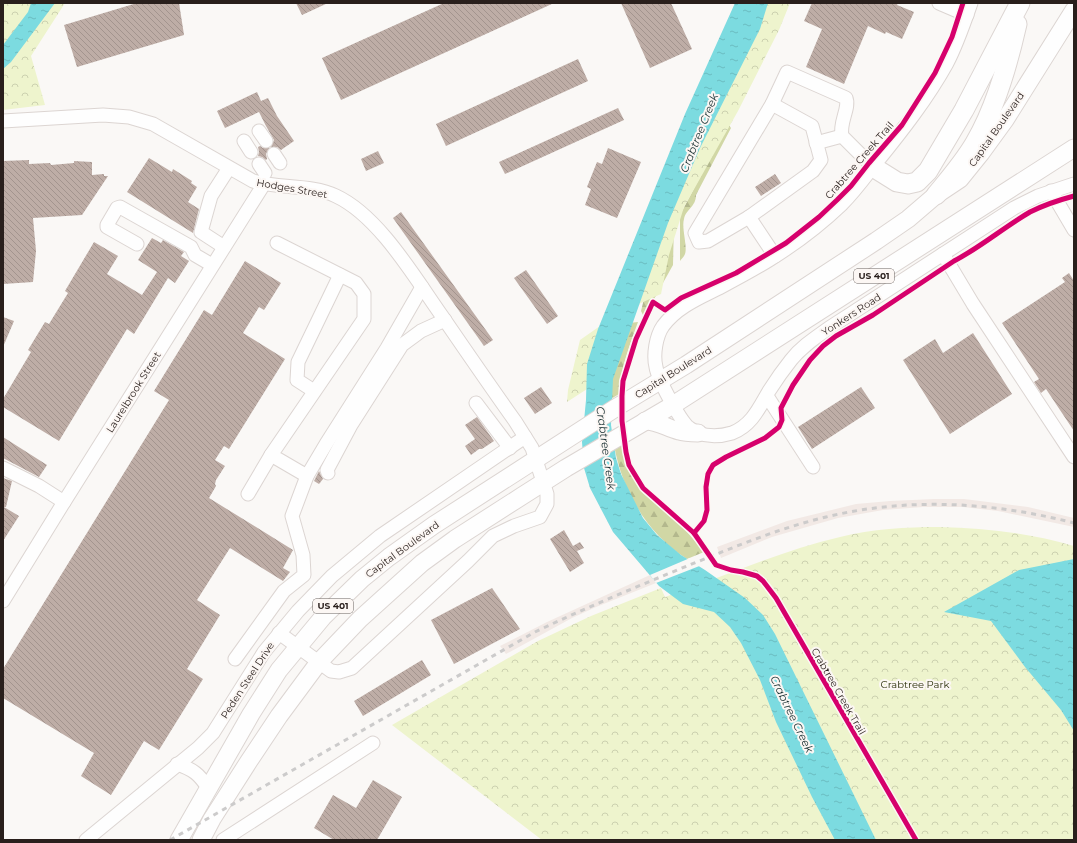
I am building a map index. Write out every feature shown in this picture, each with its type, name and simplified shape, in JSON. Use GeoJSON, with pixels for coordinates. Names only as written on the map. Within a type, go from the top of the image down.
{"type":"FeatureCollection","features":[{"type":"Feature","properties":{"kind":"highway"},"geometry":{"type":"LineString","coordinates":[[873,167],[897,182],[908,184],[917,182],[928,171],[967,104],[1021,3]]}},
{"type":"Feature","properties":{"kind":"highway"},"geometry":{"type":"LineString","coordinates":[[936,195],[965,160],[983,127],[994,102],[1002,77],[1021,3]]}},
{"type":"Feature","properties":{"kind":"main road","name":"Capital Boulevard"},"geometry":{"type":"LineString","coordinates":[[201,840],[212,819],[280,716],[319,662],[360,619],[422,563],[455,539],[566,468],[641,424],[667,392],[908,219],[936,195],[960,179],[990,141],[1011,110],[1074,10]]}},
{"type":"Feature","properties":{"kind":"main road","name":"Capital Boulevard"},"geometry":{"type":"LineString","coordinates":[[179,840],[260,699],[279,670],[311,629],[362,579],[389,557],[434,525],[638,394],[667,392],[1074,148]]}},
{"type":"Feature","properties":{"kind":"main road"},"geometry":{"type":"LineString","coordinates":[[641,424],[656,422],[679,432],[698,433]]}},
{"type":"Feature","properties":{"kind":"street"},"geometry":{"type":"LineString","coordinates":[[698,433],[688,426],[667,392],[656,368],[656,351],[662,329],[672,316],[683,307],[746,274],[775,256],[817,225],[842,204],[860,185],[913,116],[947,62],[969,9],[939,3]]}},
{"type":"Feature","properties":{"kind":"street"},"geometry":{"type":"LineString","coordinates":[[772,104],[812,126],[821,160],[813,171],[750,217],[708,241],[699,242],[695,233],[772,104],[787,72],[846,98],[847,102],[841,122],[842,136],[873,167]]}},
{"type":"Feature","properties":{"kind":"street","name":"Hodges Street"},"geometry":{"type":"LineString","coordinates":[[3,121],[103,115],[118,115],[135,118],[153,124],[169,132],[253,181],[263,174],[335,196],[349,203],[372,222],[379,230],[422,288],[526,437],[532,448],[547,494],[547,504],[540,517],[514,526],[492,536],[468,561],[352,668],[339,672],[331,671],[280,633]]}},
{"type":"Feature","properties":{"kind":"street"},"geometry":{"type":"LineString","coordinates":[[816,143],[842,136]]}},
{"type":"Feature","properties":{"kind":"street"},"geometry":{"type":"LineString","coordinates":[[224,247],[201,232],[211,196],[229,168]]}},
{"type":"Feature","properties":{"kind":"street","name":"Laurelbrook Street"},"geometry":{"type":"LineString","coordinates":[[3,601],[224,247],[263,174]]}},
{"type":"Feature","properties":{"kind":"street","name":"Yonkers Road"},"geometry":{"type":"LineString","coordinates":[[698,433],[715,436],[734,432],[751,420],[758,412],[766,396],[784,368],[807,344],[829,328],[1014,208],[1038,196],[1074,184]]}},
{"type":"Feature","properties":{"kind":"street"},"geometry":{"type":"LineString","coordinates":[[1051,191],[1074,230]]}},
{"type":"Feature","properties":{"kind":"street"},"geometry":{"type":"LineString","coordinates":[[137,244],[107,227],[107,224],[117,208],[120,207],[191,247],[195,255],[212,265]]}},
{"type":"Feature","properties":{"kind":"street"},"geometry":{"type":"LineString","coordinates":[[750,217],[775,256]]}},
{"type":"Feature","properties":{"kind":"street"},"geometry":{"type":"LineString","coordinates":[[248,494],[271,456],[364,318],[364,294],[356,283],[277,243]]}},
{"type":"Feature","properties":{"kind":"street"},"geometry":{"type":"LineString","coordinates":[[942,254],[973,304],[1074,457]]}},
{"type":"Feature","properties":{"kind":"street"},"geometry":{"type":"LineString","coordinates":[[314,391],[297,380],[298,362],[340,275]]}},
{"type":"Feature","properties":{"kind":"street"},"geometry":{"type":"LineString","coordinates":[[235,659],[284,591],[304,575],[303,555],[292,516],[307,476],[387,348],[422,288]]}},
{"type":"Feature","properties":{"kind":"street"},"geometry":{"type":"LineString","coordinates":[[328,473],[327,470],[351,425],[402,345],[421,331],[444,320]]}},
{"type":"Feature","properties":{"kind":"street"},"geometry":{"type":"LineString","coordinates":[[766,396],[813,467]]}},
{"type":"Feature","properties":{"kind":"street"},"geometry":{"type":"LineString","coordinates":[[476,403],[510,448]]}},
{"type":"Feature","properties":{"kind":"street","name":"Peden Steel Drive"},"geometry":{"type":"LineString","coordinates":[[86,840],[198,748],[213,733],[264,652],[298,611],[332,576],[380,536],[526,437]]}},
{"type":"Feature","properties":{"kind":"street"},"geometry":{"type":"LineString","coordinates":[[271,456],[307,476]]}},
{"type":"Feature","properties":{"kind":"street"},"geometry":{"type":"LineString","coordinates":[[3,468],[39,486],[64,502]]}},
{"type":"Feature","properties":{"kind":"street"},"geometry":{"type":"LineString","coordinates":[[223,840],[373,743]]}},
{"type":"Feature","properties":{"kind":"street"},"geometry":{"type":"LineString","coordinates":[[178,764],[191,769],[199,776],[208,788]]}},
{"type":"Feature","properties":{"kind":"shaded area"},"geometry":{"type":"Polygon","coordinates":[[[934,499],[964,499],[1028,507],[1074,518],[1074,527],[998,511],[963,507],[923,507],[883,510],[838,518],[772,537],[721,558],[717,547],[787,521],[856,504],[934,499]]]}},
{"type":"Feature","properties":{"kind":"shaded area"},"geometry":{"type":"Polygon","coordinates":[[[650,575],[656,583],[572,618],[506,654],[500,646],[547,622],[650,575]]]}},
{"type":"Feature","properties":{"kind":"green space"},"geometry":{"type":"Polygon","coordinates":[[[3,3],[65,3],[31,56],[45,105],[3,110],[3,3]]]}},
{"type":"Feature","properties":{"kind":"green space"},"geometry":{"type":"Polygon","coordinates":[[[748,3],[790,3],[779,30],[738,111],[684,207],[669,255],[661,294],[621,312],[601,380],[567,402],[568,390],[580,340],[620,312],[748,3]]]}},
{"type":"Feature","properties":{"kind":"green space"},"geometry":{"type":"Polygon","coordinates":[[[728,124],[731,128],[696,195],[693,205],[685,216],[683,228],[686,249],[684,257],[680,261],[680,215],[728,124]]]}},
{"type":"Feature","properties":{"kind":"green space"},"geometry":{"type":"Polygon","coordinates":[[[674,221],[673,265],[644,317],[641,311],[645,295],[674,221]]]}},
{"type":"Feature","properties":{"kind":"green space"},"geometry":{"type":"Polygon","coordinates":[[[638,322],[623,366],[619,394],[611,399],[609,384],[629,323],[638,322]]]}},
{"type":"Feature","properties":{"kind":"green space"},"geometry":{"type":"Polygon","coordinates":[[[621,440],[625,464],[643,493],[683,527],[704,552],[687,559],[660,538],[649,525],[630,495],[623,479],[614,445],[621,440]]]}},
{"type":"Feature","properties":{"kind":"green space","name":"Crabtree Park"},"geometry":{"type":"Polygon","coordinates":[[[939,527],[1007,532],[1057,541],[1074,546],[1074,840],[542,840],[392,725],[538,641],[591,616],[661,588],[665,597],[796,549],[852,534],[889,529],[939,527]]]}},
{"type":"Feature","properties":{"kind":"water"},"geometry":{"type":"Polygon","coordinates":[[[31,3],[55,3],[11,62],[3,69],[3,45],[28,12],[31,3]]]}},
{"type":"Feature","properties":{"kind":"water","name":"Crabtree Creek"},"geometry":{"type":"Polygon","coordinates":[[[735,3],[768,3],[760,29],[700,148],[668,223],[613,379],[611,425],[616,458],[621,474],[643,518],[657,535],[681,555],[745,598],[763,615],[775,634],[876,840],[835,840],[812,797],[776,722],[760,680],[741,643],[730,627],[714,612],[683,604],[659,586],[613,532],[590,488],[584,468],[582,442],[586,400],[587,364],[598,329],[685,114],[735,3]]]}},
{"type":"Feature","properties":{"kind":"water"},"geometry":{"type":"Polygon","coordinates":[[[1074,559],[1074,731],[1061,710],[1025,667],[991,621],[944,612],[1019,570],[1074,559]]]}},
{"type":"Feature","properties":{"kind":"pier"},"geometry":{"type":"Polygon","coordinates":[[[690,558],[702,565],[656,583],[650,575],[690,558]]]}},
{"type":"Feature","properties":{"kind":"building"},"geometry":{"type":"Polygon","coordinates":[[[137,3],[179,3],[184,35],[77,67],[64,25],[137,3]]]}},
{"type":"Feature","properties":{"kind":"building"},"geometry":{"type":"Polygon","coordinates":[[[296,3],[328,3],[302,15],[296,3]]]}},
{"type":"Feature","properties":{"kind":"building"},"geometry":{"type":"Polygon","coordinates":[[[444,3],[554,3],[341,100],[322,58],[444,3]]]}},
{"type":"Feature","properties":{"kind":"building"},"geometry":{"type":"Polygon","coordinates":[[[621,3],[671,3],[692,49],[650,68],[621,3]]]}},
{"type":"Feature","properties":{"kind":"building"},"geometry":{"type":"Polygon","coordinates":[[[812,3],[898,3],[897,5],[914,12],[902,39],[886,32],[885,34],[868,26],[844,84],[806,67],[822,29],[804,21],[812,3]]]}},
{"type":"Feature","properties":{"kind":"building"},"geometry":{"type":"Polygon","coordinates":[[[578,59],[588,81],[446,146],[436,124],[578,59]]]}},
{"type":"Feature","properties":{"kind":"building"},"geometry":{"type":"Polygon","coordinates":[[[257,92],[261,101],[268,98],[277,116],[294,141],[281,150],[277,147],[271,147],[274,140],[259,112],[225,128],[217,111],[257,92]]]}},
{"type":"Feature","properties":{"kind":"building"},"geometry":{"type":"Polygon","coordinates":[[[618,108],[624,120],[505,174],[499,162],[618,108]]]}},
{"type":"Feature","properties":{"kind":"building"},"geometry":{"type":"Polygon","coordinates":[[[260,146],[263,148],[269,148],[266,154],[266,160],[258,156],[258,147],[260,146]]]}},
{"type":"Feature","properties":{"kind":"building"},"geometry":{"type":"Polygon","coordinates":[[[608,148],[641,162],[617,218],[585,205],[591,189],[587,187],[597,162],[602,164],[608,148]]]}},
{"type":"Feature","properties":{"kind":"building"},"geometry":{"type":"Polygon","coordinates":[[[378,151],[384,163],[366,171],[361,159],[378,151]]]}},
{"type":"Feature","properties":{"kind":"building"},"geometry":{"type":"Polygon","coordinates":[[[149,158],[172,172],[173,169],[192,181],[191,183],[197,187],[188,202],[199,209],[193,233],[127,192],[149,158]]]}},
{"type":"Feature","properties":{"kind":"building"},"geometry":{"type":"Polygon","coordinates":[[[29,160],[29,164],[50,163],[51,165],[74,163],[74,161],[92,162],[92,175],[104,174],[104,176],[108,176],[82,215],[33,218],[36,251],[33,282],[3,284],[3,161],[29,160]]]}},
{"type":"Feature","properties":{"kind":"building"},"geometry":{"type":"Polygon","coordinates":[[[775,174],[781,183],[761,196],[755,187],[775,174]]]}},
{"type":"Feature","properties":{"kind":"building"},"geometry":{"type":"Polygon","coordinates":[[[401,212],[493,340],[484,346],[393,218],[401,212]]]}},
{"type":"Feature","properties":{"kind":"building"},"geometry":{"type":"Polygon","coordinates":[[[152,238],[161,243],[163,240],[184,252],[181,256],[189,261],[175,283],[168,278],[134,334],[127,329],[59,441],[3,407],[3,399],[31,352],[28,350],[45,322],[49,324],[68,293],[65,291],[94,242],[118,256],[107,274],[142,295],[157,272],[138,260],[152,238]]]}},
{"type":"Feature","properties":{"kind":"building"},"geometry":{"type":"Polygon","coordinates":[[[245,261],[281,283],[264,310],[259,307],[243,333],[285,359],[229,449],[224,446],[215,460],[225,466],[216,480],[216,486],[209,498],[293,550],[283,568],[290,572],[283,581],[230,548],[197,600],[220,615],[187,669],[203,679],[159,750],[144,741],[111,795],[81,776],[94,753],[3,698],[3,669],[169,400],[154,391],[204,310],[212,315],[245,261]]]}},
{"type":"Feature","properties":{"kind":"building"},"geometry":{"type":"Polygon","coordinates":[[[526,270],[558,316],[547,324],[514,278],[526,270]]]}},
{"type":"Feature","properties":{"kind":"building"},"geometry":{"type":"Polygon","coordinates":[[[1069,273],[1074,281],[1074,431],[1046,389],[1041,393],[1034,382],[1039,379],[1002,323],[1065,282],[1062,278],[1069,273]]]}},
{"type":"Feature","properties":{"kind":"building"},"geometry":{"type":"Polygon","coordinates":[[[3,317],[14,321],[3,347],[3,317]]]}},
{"type":"Feature","properties":{"kind":"building"},"geometry":{"type":"Polygon","coordinates":[[[973,333],[1012,394],[950,434],[903,360],[935,339],[943,353],[973,333]]]}},
{"type":"Feature","properties":{"kind":"building"},"geometry":{"type":"Polygon","coordinates":[[[541,387],[552,403],[535,414],[524,398],[541,387]]]}},
{"type":"Feature","properties":{"kind":"building"},"geometry":{"type":"Polygon","coordinates":[[[861,387],[875,408],[812,449],[798,427],[861,387]]]}},
{"type":"Feature","properties":{"kind":"building"},"geometry":{"type":"Polygon","coordinates":[[[477,417],[494,441],[471,455],[465,446],[475,439],[465,425],[477,417]]]}},
{"type":"Feature","properties":{"kind":"building"},"geometry":{"type":"Polygon","coordinates":[[[3,437],[47,465],[39,477],[3,458],[3,437]]]}},
{"type":"Feature","properties":{"kind":"building"},"geometry":{"type":"Polygon","coordinates":[[[319,471],[323,479],[319,484],[314,481],[319,471]]]}},
{"type":"Feature","properties":{"kind":"building"},"geometry":{"type":"Polygon","coordinates":[[[3,478],[12,481],[6,507],[4,507],[19,516],[3,541],[3,478]]]}},
{"type":"Feature","properties":{"kind":"building"},"geometry":{"type":"Polygon","coordinates":[[[564,530],[573,546],[580,542],[584,548],[577,551],[584,563],[570,572],[550,539],[564,530]]]}},
{"type":"Feature","properties":{"kind":"building"},"geometry":{"type":"Polygon","coordinates":[[[492,588],[520,629],[454,664],[431,620],[492,588]]]}},
{"type":"Feature","properties":{"kind":"building"},"geometry":{"type":"Polygon","coordinates":[[[422,660],[431,675],[363,716],[354,701],[422,660]]]}},
{"type":"Feature","properties":{"kind":"building"},"geometry":{"type":"Polygon","coordinates":[[[373,780],[402,797],[377,840],[334,840],[314,828],[333,795],[356,808],[373,780]]]}},
{"type":"Feature","properties":{"kind":"railway"},"geometry":{"type":"LineString","coordinates":[[170,840],[535,632],[592,606],[721,552],[773,533],[826,517],[857,511],[919,505],[950,505],[1013,510],[1074,523]]}},
{"type":"Feature","properties":{"kind":"cycle path","name":"Crabtree Creek Trail"},"geometry":{"type":"LineString","coordinates":[[916,840],[776,598],[763,581],[757,576],[716,565],[694,533],[643,488],[629,465],[626,452],[622,421],[622,396],[623,381],[636,339],[653,302],[665,310],[681,298],[736,273],[786,243],[819,217],[837,200],[851,186],[902,125],[935,73],[952,37],[963,3]]}},
{"type":"Feature","properties":{"kind":"cycle path"},"geometry":{"type":"LineString","coordinates":[[694,533],[704,521],[707,510],[706,487],[708,474],[713,465],[765,438],[779,427],[782,420],[781,408],[793,385],[810,360],[823,346],[836,336],[873,315],[954,261],[974,250],[1030,212],[1074,196]]}}]}
